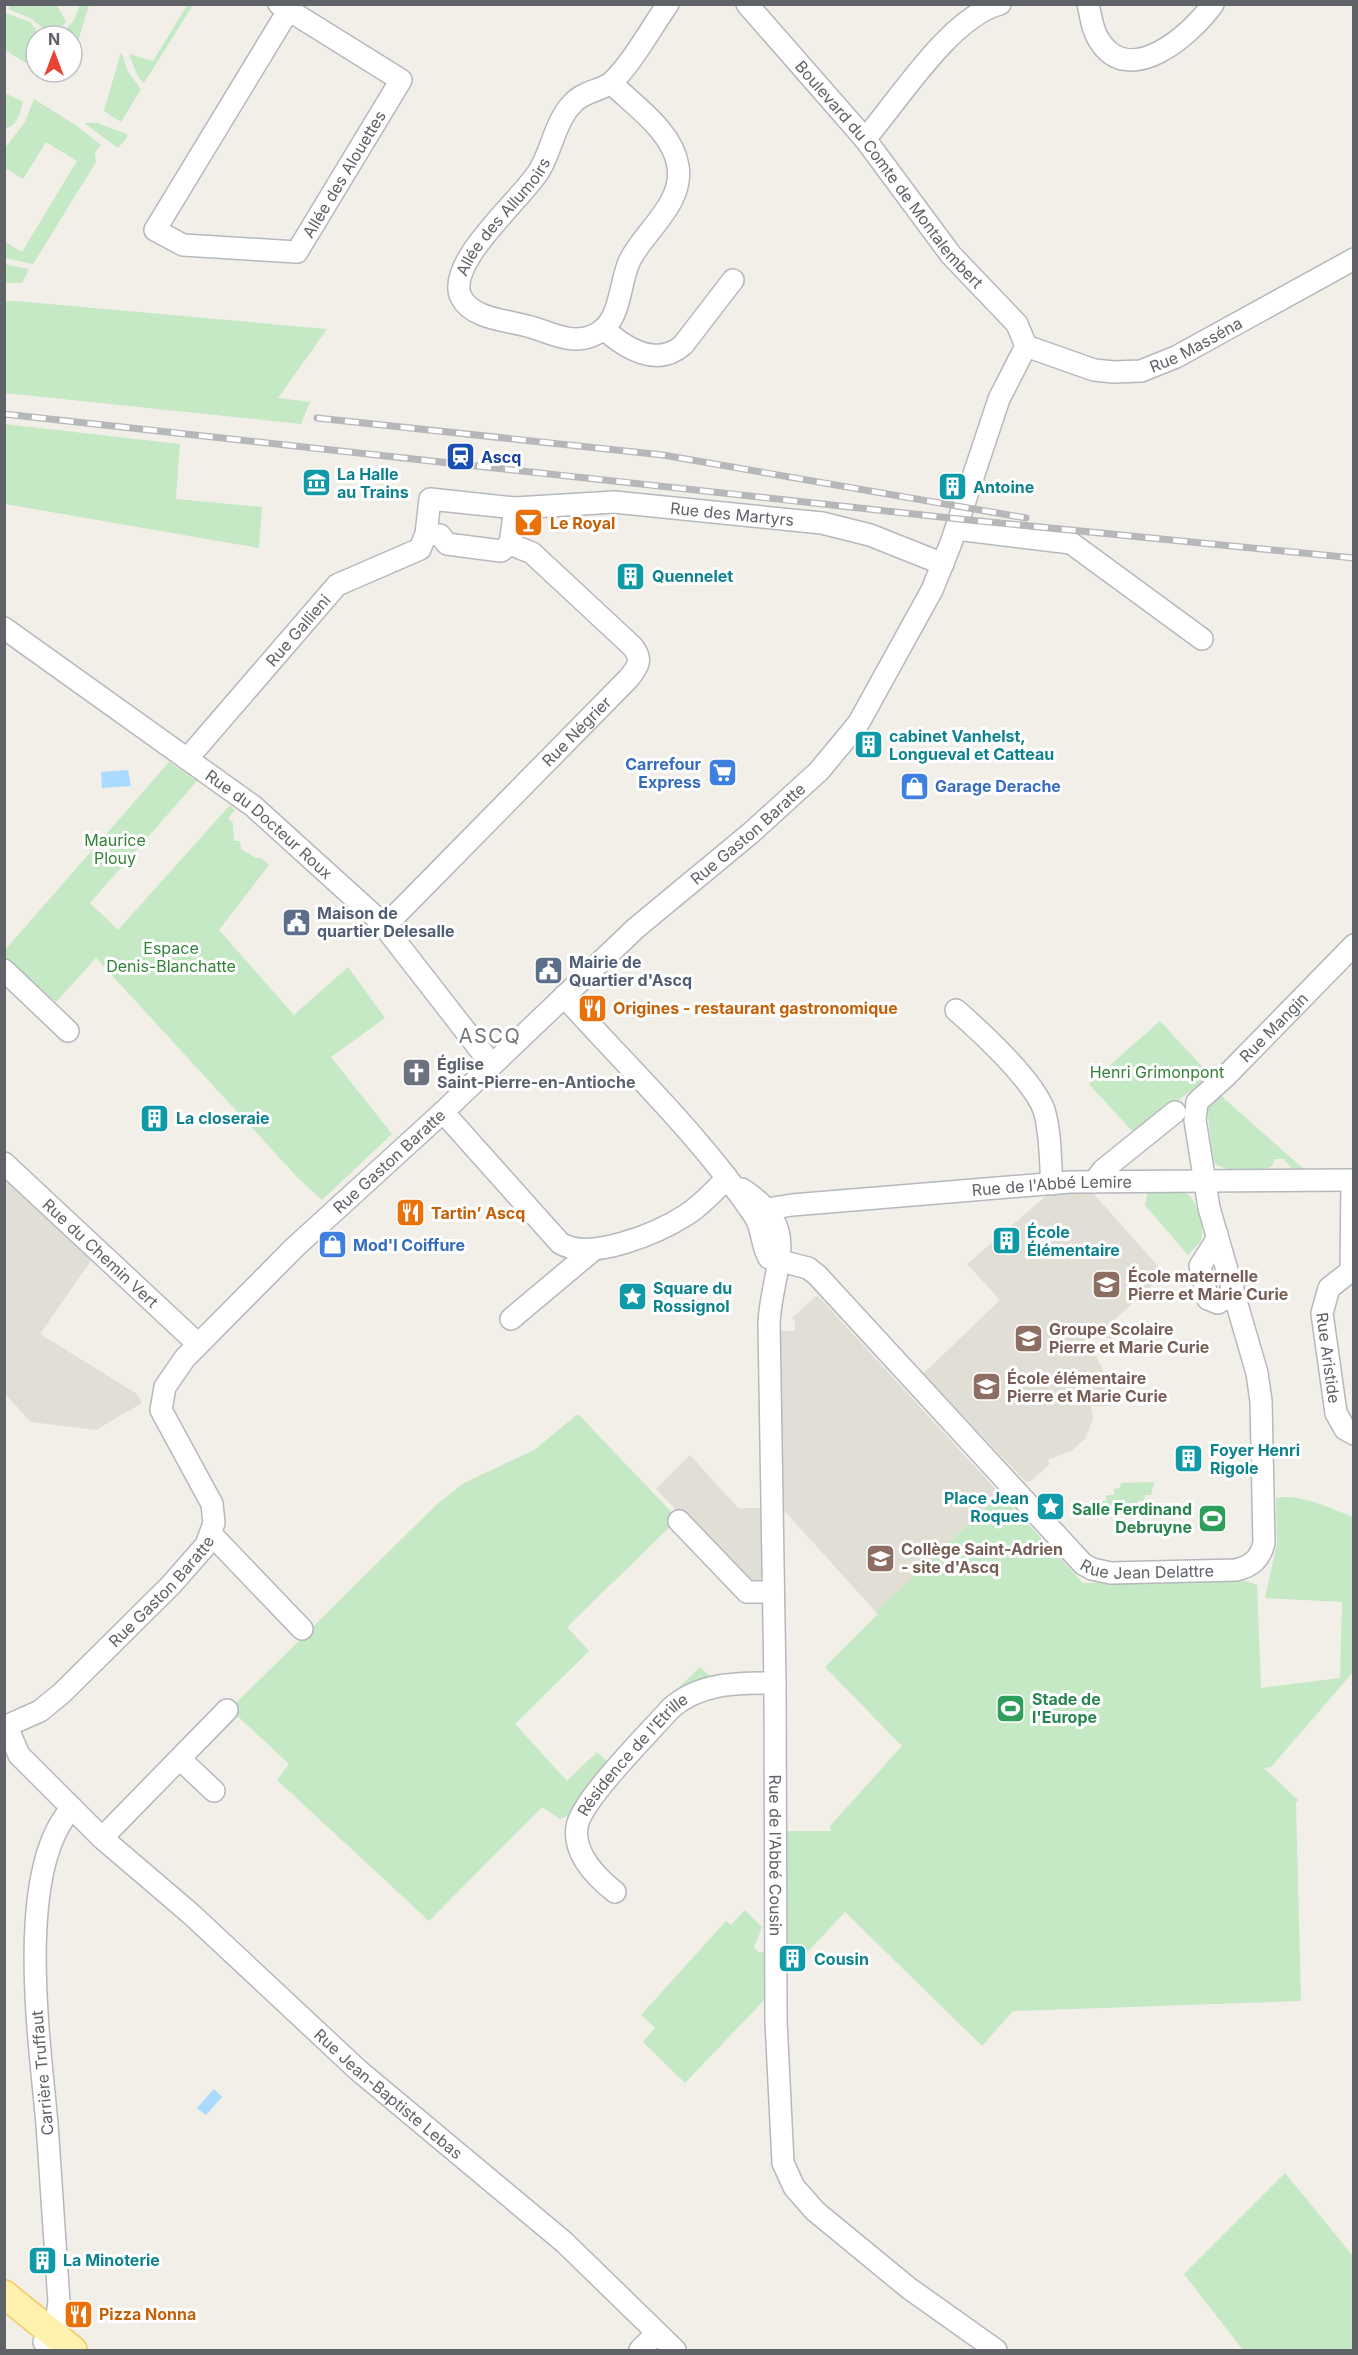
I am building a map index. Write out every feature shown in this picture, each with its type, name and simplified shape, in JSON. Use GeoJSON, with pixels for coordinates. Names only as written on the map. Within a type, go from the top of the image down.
{"type":"FeatureCollection","features":[{"type":"Feature","properties":{"kind":"main road"},"geometry":{"type":"LineString","coordinates":[[4,2294],[50,2342]]}},
{"type":"Feature","properties":{"kind":"main road"},"geometry":{"type":"LineString","coordinates":[[4,2309],[50,2342],[73,2350]]}},
{"type":"Feature","properties":{"kind":"street"},"geometry":{"type":"LineString","coordinates":[[668,4],[611,83],[666,139],[677,159],[679,178],[674,197],[642,239],[629,262],[616,310],[604,329],[633,351],[652,355],[672,353],[683,345],[733,280]]}},
{"type":"Feature","properties":{"kind":"street","name":"Boulevard du Comte de Montalembert"},"geometry":{"type":"LineString","coordinates":[[747,4],[865,139],[938,239],[1017,324],[1026,346]]}},
{"type":"Feature","properties":{"kind":"street"},"geometry":{"type":"LineString","coordinates":[[865,139],[954,32],[973,16],[1000,4]]}},
{"type":"Feature","properties":{"kind":"street"},"geometry":{"type":"LineString","coordinates":[[1088,4],[1099,42],[1113,53],[1133,59],[1157,54],[1181,39],[1213,4]]}},
{"type":"Feature","properties":{"kind":"street","name":"Allée des Alouettes"},"geometry":{"type":"LineString","coordinates":[[283,8],[401,80],[297,252],[183,245],[174,241],[155,230],[283,8]]}},
{"type":"Feature","properties":{"kind":"street","name":"Allée des Allumoirs"},"geometry":{"type":"LineString","coordinates":[[604,329],[590,337],[573,340],[479,313],[461,296],[458,280],[469,255],[541,169],[562,120],[572,103],[591,90],[611,83]]}},
{"type":"Feature","properties":{"kind":"street","name":"Rue Masséna"},"geometry":{"type":"LineString","coordinates":[[1026,346],[1094,370],[1114,372],[1141,370],[1176,357],[1353,259]]}},
{"type":"Feature","properties":{"kind":"street","name":"Rue Gaston Baratte"},"geometry":{"type":"LineString","coordinates":[[6,1727],[40,1711],[62,1693],[201,1552],[211,1534],[214,1512],[212,1504],[164,1419],[160,1406],[165,1386],[198,1344],[303,1240],[646,919],[752,832],[825,763],[865,714],[943,564],[999,399],[1026,346]]}},
{"type":"Feature","properties":{"kind":"street","name":"Rue des Martyrs"},"geometry":{"type":"LineString","coordinates":[[426,534],[430,499],[515,508],[606,502],[822,523],[861,532],[943,564]]}},
{"type":"Feature","properties":{"kind":"street"},"geometry":{"type":"LineString","coordinates":[[426,534],[440,535],[447,544],[501,551],[510,544],[515,508]]}},
{"type":"Feature","properties":{"kind":"street"},"geometry":{"type":"LineString","coordinates":[[956,529],[1071,543],[1202,639]]}},
{"type":"Feature","properties":{"kind":"street","name":"Rue Gallieni"},"geometry":{"type":"LineString","coordinates":[[187,759],[337,585],[415,553],[423,546],[426,534]]}},
{"type":"Feature","properties":{"kind":"street","name":"Rue Négrier"},"geometry":{"type":"LineString","coordinates":[[385,926],[628,679],[639,665],[640,658],[632,646],[532,553],[510,544]]}},
{"type":"Feature","properties":{"kind":"street","name":"Rue du Docteur Roux"},"geometry":{"type":"LineString","coordinates":[[4,628],[253,806],[385,926],[492,1065]]}},
{"type":"Feature","properties":{"kind":"street","name":"Rue Mangin"},"geometry":{"type":"LineString","coordinates":[[1203,1181],[1195,1120],[1197,1102],[1353,945]]}},
{"type":"Feature","properties":{"kind":"street"},"geometry":{"type":"LineString","coordinates":[[4,969],[68,1030]]}},
{"type":"Feature","properties":{"kind":"street"},"geometry":{"type":"LineString","coordinates":[[564,996],[666,1106],[723,1182],[760,1210],[768,1256],[779,1262]]}},
{"type":"Feature","properties":{"kind":"street"},"geometry":{"type":"LineString","coordinates":[[956,1010],[983,1035],[1041,1103],[1046,1120],[1052,1184]]}},
{"type":"Feature","properties":{"kind":"street"},"geometry":{"type":"LineString","coordinates":[[442,1112],[560,1244],[569,1249],[592,1251],[634,1238],[678,1220],[698,1207],[723,1182]]}},
{"type":"Feature","properties":{"kind":"street"},"geometry":{"type":"LineString","coordinates":[[1094,1182],[1103,1170],[1176,1112]]}},
{"type":"Feature","properties":{"kind":"street","name":"Rue du Chemin Vert"},"geometry":{"type":"LineString","coordinates":[[4,1163],[198,1344]]}},
{"type":"Feature","properties":{"kind":"street","name":"Rue de l'Abbé Lemire"},"geometry":{"type":"LineString","coordinates":[[760,1210],[1052,1184],[1353,1180]]}},
{"type":"Feature","properties":{"kind":"street","name":"Rue Aristide"},"geometry":{"type":"LineString","coordinates":[[1353,1180],[1352,1271],[1329,1288],[1322,1313],[1336,1413],[1353,1434]]}},
{"type":"Feature","properties":{"kind":"street","name":"Rue Jean Delattre"},"geometry":{"type":"LineString","coordinates":[[779,1262],[814,1272],[1075,1557],[1092,1569],[1111,1572],[1236,1570],[1249,1566],[1262,1551],[1259,1389],[1203,1181]]}},
{"type":"Feature","properties":{"kind":"street"},"geometry":{"type":"LineString","coordinates":[[1217,1234],[1216,1241],[1200,1266],[1205,1294],[1208,1299],[1218,1303],[1229,1296],[1233,1286]]}},
{"type":"Feature","properties":{"kind":"street"},"geometry":{"type":"LineString","coordinates":[[511,1319],[592,1251]]}},
{"type":"Feature","properties":{"kind":"street","name":"Rue de l'Abbé Cousin"},"geometry":{"type":"LineString","coordinates":[[779,1262],[769,1323],[775,1683],[776,2021],[781,2143],[785,2170],[806,2202],[855,2246],[996,2350]]}},
{"type":"Feature","properties":{"kind":"street"},"geometry":{"type":"LineString","coordinates":[[679,1521],[747,1592],[773,1592]]}},
{"type":"Feature","properties":{"kind":"street"},"geometry":{"type":"LineString","coordinates":[[211,1534],[302,1629]]}},
{"type":"Feature","properties":{"kind":"street","name":"Résidence de l'Etrille"},"geometry":{"type":"LineString","coordinates":[[615,1892],[590,1868],[578,1843],[578,1822],[589,1803],[676,1704],[713,1686],[775,1683]]}},
{"type":"Feature","properties":{"kind":"street"},"geometry":{"type":"LineString","coordinates":[[102,1838],[226,1710]]}},
{"type":"Feature","properties":{"kind":"street","name":"Rue Jean-Baptiste Lebas"},"geometry":{"type":"LineString","coordinates":[[6,1727],[19,1755],[102,1838],[191,1914],[358,2070],[564,2242],[675,2350]]}},
{"type":"Feature","properties":{"kind":"street"},"geometry":{"type":"LineString","coordinates":[[180,1759],[214,1791]]}},
{"type":"Feature","properties":{"kind":"street","name":"Carrière Truffaut"},"geometry":{"type":"LineString","coordinates":[[50,2342],[58,2318],[59,2302],[38,2028],[36,1950],[44,1863],[56,1831],[72,1808]]}},
{"type":"Feature","properties":{"kind":"street"},"geometry":{"type":"LineString","coordinates":[[640,2350],[657,2333]]}},
{"type":"Feature","properties":{"kind":"shaded area"},"geometry":{"type":"Polygon","coordinates":[[[4,1177],[92,1259],[40,1334],[137,1394],[142,1403],[96,1430],[31,1422],[5,1394],[4,1177]]]}},
{"type":"Feature","properties":{"kind":"shaded area","name":"Groupe Scolaire Pierre et Marie Curie"},"geometry":{"type":"Polygon","coordinates":[[[1093,1193],[1165,1274],[1112,1322],[1112,1343],[1102,1333],[1086,1347],[1096,1356],[1103,1370],[1105,1391],[1104,1395],[1099,1395],[1108,1406],[1091,1406],[1093,1419],[1085,1439],[1071,1451],[1050,1459],[1048,1461],[1050,1464],[1031,1481],[1026,1482],[923,1374],[1000,1300],[967,1264],[1047,1195],[1093,1193]]]}},
{"type":"Feature","properties":{"kind":"shaded area","name":"Collège Saint-Adrien - site d'Ascq"},"geometry":{"type":"Polygon","coordinates":[[[817,1295],[1000,1494],[876,1612],[779,1505],[777,1331],[795,1331],[795,1321],[792,1318],[817,1295]]]}},
{"type":"Feature","properties":{"kind":"shaded area"},"geometry":{"type":"Polygon","coordinates":[[[690,1455],[738,1508],[762,1508],[764,1582],[745,1582],[656,1489],[690,1455]]]}},
{"type":"Feature","properties":{"kind":"green space"},"geometry":{"type":"Polygon","coordinates":[[[188,4],[193,5],[144,83],[138,77],[129,54],[153,61],[188,4]]]}},
{"type":"Feature","properties":{"kind":"green space"},"geometry":{"type":"Polygon","coordinates":[[[11,5],[57,5],[66,22],[64,24],[38,24],[8,9],[11,5]]]}},
{"type":"Feature","properties":{"kind":"green space"},"geometry":{"type":"Polygon","coordinates":[[[80,5],[89,5],[83,24],[71,24],[80,5]]]}},
{"type":"Feature","properties":{"kind":"green space"},"geometry":{"type":"Polygon","coordinates":[[[6,13],[30,22],[32,24],[24,24],[24,62],[5,50],[6,13]]]}},
{"type":"Feature","properties":{"kind":"green space"},"geometry":{"type":"Polygon","coordinates":[[[121,52],[128,72],[141,89],[121,122],[104,111],[121,52]]]}},
{"type":"Feature","properties":{"kind":"green space"},"geometry":{"type":"Polygon","coordinates":[[[5,93],[23,102],[15,122],[5,129],[5,93]]]}},
{"type":"Feature","properties":{"kind":"green space"},"geometry":{"type":"Polygon","coordinates":[[[34,99],[77,126],[101,145],[95,152],[96,162],[33,264],[5,258],[5,242],[22,252],[77,161],[46,142],[23,179],[5,168],[5,148],[25,122],[34,99]]]}},
{"type":"Feature","properties":{"kind":"green space"},"geometry":{"type":"Polygon","coordinates":[[[84,123],[97,123],[127,134],[127,138],[118,148],[84,123]]]}},
{"type":"Feature","properties":{"kind":"green space"},"geometry":{"type":"Polygon","coordinates":[[[4,264],[29,269],[22,283],[5,283],[4,264]]]}},
{"type":"Feature","properties":{"kind":"green space"},"geometry":{"type":"Polygon","coordinates":[[[5,301],[327,329],[278,398],[310,402],[301,424],[5,393],[5,301]]]}},
{"type":"Feature","properties":{"kind":"green space"},"geometry":{"type":"Polygon","coordinates":[[[4,424],[180,444],[176,499],[262,507],[259,548],[5,504],[4,424]]]}},
{"type":"Feature","properties":{"kind":"green space","name":"Espace Denis-Blanchatte"},"geometry":{"type":"Polygon","coordinates":[[[169,762],[197,781],[90,903],[118,930],[230,805],[235,810],[228,818],[233,823],[234,841],[240,841],[241,849],[256,858],[261,858],[269,865],[219,930],[294,1015],[348,967],[385,1018],[331,1057],[392,1134],[322,1200],[298,1178],[96,958],[56,1002],[5,958],[5,950],[169,762]]]}},
{"type":"Feature","properties":{"kind":"green space","name":"Henri Grimonpont"},"geometry":{"type":"Polygon","coordinates":[[[1160,1021],[1211,1076],[1134,1133],[1089,1084],[1160,1021]]]}},
{"type":"Feature","properties":{"kind":"green space"},"geometry":{"type":"Polygon","coordinates":[[[1219,1094],[1308,1173],[1294,1171],[1284,1159],[1274,1159],[1273,1165],[1251,1172],[1226,1169],[1213,1162],[1207,1105],[1219,1094]]]}},
{"type":"Feature","properties":{"kind":"green space"},"geometry":{"type":"Polygon","coordinates":[[[1148,1190],[1182,1191],[1190,1196],[1201,1222],[1202,1235],[1200,1242],[1188,1255],[1145,1205],[1148,1190]]]}},
{"type":"Feature","properties":{"kind":"green space"},"geometry":{"type":"Polygon","coordinates":[[[578,1414],[678,1519],[567,1627],[589,1651],[515,1724],[567,1781],[597,1752],[608,1762],[573,1814],[560,1819],[542,1807],[429,1921],[277,1780],[289,1764],[230,1709],[436,1505],[464,1483],[534,1450],[578,1414]]]}},
{"type":"Feature","properties":{"kind":"green space"},"geometry":{"type":"Polygon","coordinates":[[[1154,1482],[1151,1495],[1145,1495],[1144,1501],[1138,1501],[1138,1508],[1130,1508],[1130,1514],[1097,1514],[1100,1501],[1106,1501],[1106,1495],[1114,1495],[1114,1489],[1120,1488],[1121,1483],[1154,1482]]]}},
{"type":"Feature","properties":{"kind":"green space"},"geometry":{"type":"Polygon","coordinates":[[[1000,1494],[1083,1583],[1240,1579],[1257,1585],[1261,1688],[1340,1678],[1342,1602],[1265,1598],[1277,1544],[1276,1498],[1305,1500],[1353,1517],[1353,1672],[1271,1767],[1264,1768],[1298,1800],[1296,1803],[1301,2001],[1013,2011],[982,2046],[845,1912],[785,1976],[782,1831],[831,1831],[830,1826],[902,1746],[825,1667],[878,1614],[876,1612],[1000,1494]]]}},
{"type":"Feature","properties":{"kind":"green space"},"geometry":{"type":"Polygon","coordinates":[[[700,1667],[714,1680],[666,1700],[700,1667]]]}},
{"type":"Feature","properties":{"kind":"green space"},"geometry":{"type":"Polygon","coordinates":[[[745,1910],[762,1927],[754,1947],[758,1952],[768,1953],[769,1995],[685,2083],[643,2042],[655,2028],[641,2015],[726,1921],[731,1925],[745,1910]]]}},
{"type":"Feature","properties":{"kind":"green space"},"geometry":{"type":"Polygon","coordinates":[[[1285,2173],[1353,2256],[1353,2350],[1243,2350],[1184,2274],[1285,2173]]]}},
{"type":"Feature","properties":{"kind":"water"},"geometry":{"type":"Polygon","coordinates":[[[128,770],[131,786],[102,788],[101,772],[128,770]]]}},
{"type":"Feature","properties":{"kind":"water"},"geometry":{"type":"Polygon","coordinates":[[[214,2089],[222,2097],[206,2115],[197,2108],[214,2089]]]}},
{"type":"Feature","properties":{"kind":"railway"},"geometry":{"type":"LineString","coordinates":[[4,414],[959,519],[1354,558]]}},
{"type":"Feature","properties":{"kind":"railway"},"geometry":{"type":"LineString","coordinates":[[317,418],[663,455],[1026,518]]}},
{"type":"Feature","properties":{"kind":"place","name":"Ascq"},"geometry":{"type":"Point","coordinates":[460,457]}},
{"type":"Feature","properties":{"kind":"place","name":"La Halle au Trains"},"geometry":{"type":"Point","coordinates":[316,483]}},
{"type":"Feature","properties":{"kind":"place","name":"Antoine"},"geometry":{"type":"Point","coordinates":[952,487]}},
{"type":"Feature","properties":{"kind":"place","name":"Le Royal"},"geometry":{"type":"Point","coordinates":[529,523]}},
{"type":"Feature","properties":{"kind":"place","name":"Quennelet"},"geometry":{"type":"Point","coordinates":[631,576]}},
{"type":"Feature","properties":{"kind":"place","name":"cabinet Vanhelst, Longueval et Catteau"},"geometry":{"type":"Point","coordinates":[868,745]}},
{"type":"Feature","properties":{"kind":"place","name":"Carrefour Express"},"geometry":{"type":"Point","coordinates":[722,773]}},
{"type":"Feature","properties":{"kind":"place","name":"Garage Derache"},"geometry":{"type":"Point","coordinates":[914,786]}},
{"type":"Feature","properties":{"kind":"place","name":"Maison de quartier Delesalle"},"geometry":{"type":"Point","coordinates":[296,922]}},
{"type":"Feature","properties":{"kind":"place","name":"Mairie de Quartier d'Ascq"},"geometry":{"type":"Point","coordinates":[548,971]}},
{"type":"Feature","properties":{"kind":"place","name":"Origines - restaurant gastronomique"},"geometry":{"type":"Point","coordinates":[592,1008]}},
{"type":"Feature","properties":{"kind":"place","name":"Église Saint-Pierre-en-Antioche"},"geometry":{"type":"Point","coordinates":[416,1073]}},
{"type":"Feature","properties":{"kind":"place","name":"La closeraie"},"geometry":{"type":"Point","coordinates":[155,1118]}},
{"type":"Feature","properties":{"kind":"place","name":"Tartin’ Ascq"},"geometry":{"type":"Point","coordinates":[410,1213]}},
{"type":"Feature","properties":{"kind":"place","name":"École Élémentaire"},"geometry":{"type":"Point","coordinates":[1006,1241]}},
{"type":"Feature","properties":{"kind":"place","name":"Mod'l Coiffure"},"geometry":{"type":"Point","coordinates":[332,1245]}},
{"type":"Feature","properties":{"kind":"place","name":"École maternelle Pierre et Marie Curie"},"geometry":{"type":"Point","coordinates":[1107,1285]}},
{"type":"Feature","properties":{"kind":"place","name":"Square du Rossignol"},"geometry":{"type":"Point","coordinates":[632,1297]}},
{"type":"Feature","properties":{"kind":"place","name":"Groupe Scolaire Pierre et Marie Curie"},"geometry":{"type":"Point","coordinates":[1028,1338]}},
{"type":"Feature","properties":{"kind":"place","name":"École élémentaire Pierre et Marie Curie"},"geometry":{"type":"Point","coordinates":[986,1387]}},
{"type":"Feature","properties":{"kind":"place","name":"Foyer Henri Rigole"},"geometry":{"type":"Point","coordinates":[1189,1459]}},
{"type":"Feature","properties":{"kind":"place","name":"Place Jean Roques"},"geometry":{"type":"Point","coordinates":[1050,1507]}},
{"type":"Feature","properties":{"kind":"place","name":"Salle Ferdinand Debruyne"},"geometry":{"type":"Point","coordinates":[1213,1518]}},
{"type":"Feature","properties":{"kind":"place","name":"Collège Saint-Adrien - site d'Ascq"},"geometry":{"type":"Point","coordinates":[880,1558]}},
{"type":"Feature","properties":{"kind":"place","name":"Stade de l'Europe"},"geometry":{"type":"Point","coordinates":[1011,1708]}},
{"type":"Feature","properties":{"kind":"place","name":"Cousin"},"geometry":{"type":"Point","coordinates":[793,1959]}},
{"type":"Feature","properties":{"kind":"place","name":"La Minoterie"},"geometry":{"type":"Point","coordinates":[42,2260]}},
{"type":"Feature","properties":{"kind":"place","name":"Pizza Nonna"},"geometry":{"type":"Point","coordinates":[78,2314]}},
{"type":"Feature","properties":{"kind":"district","name":"ASCQ"},"geometry":{"type":"Point","coordinates":[490,1036]}},
{"type":"Feature","properties":{"kind":"park label","name":"Maurice Plouy"},"geometry":{"type":"Point","coordinates":[115,849]}}]}
